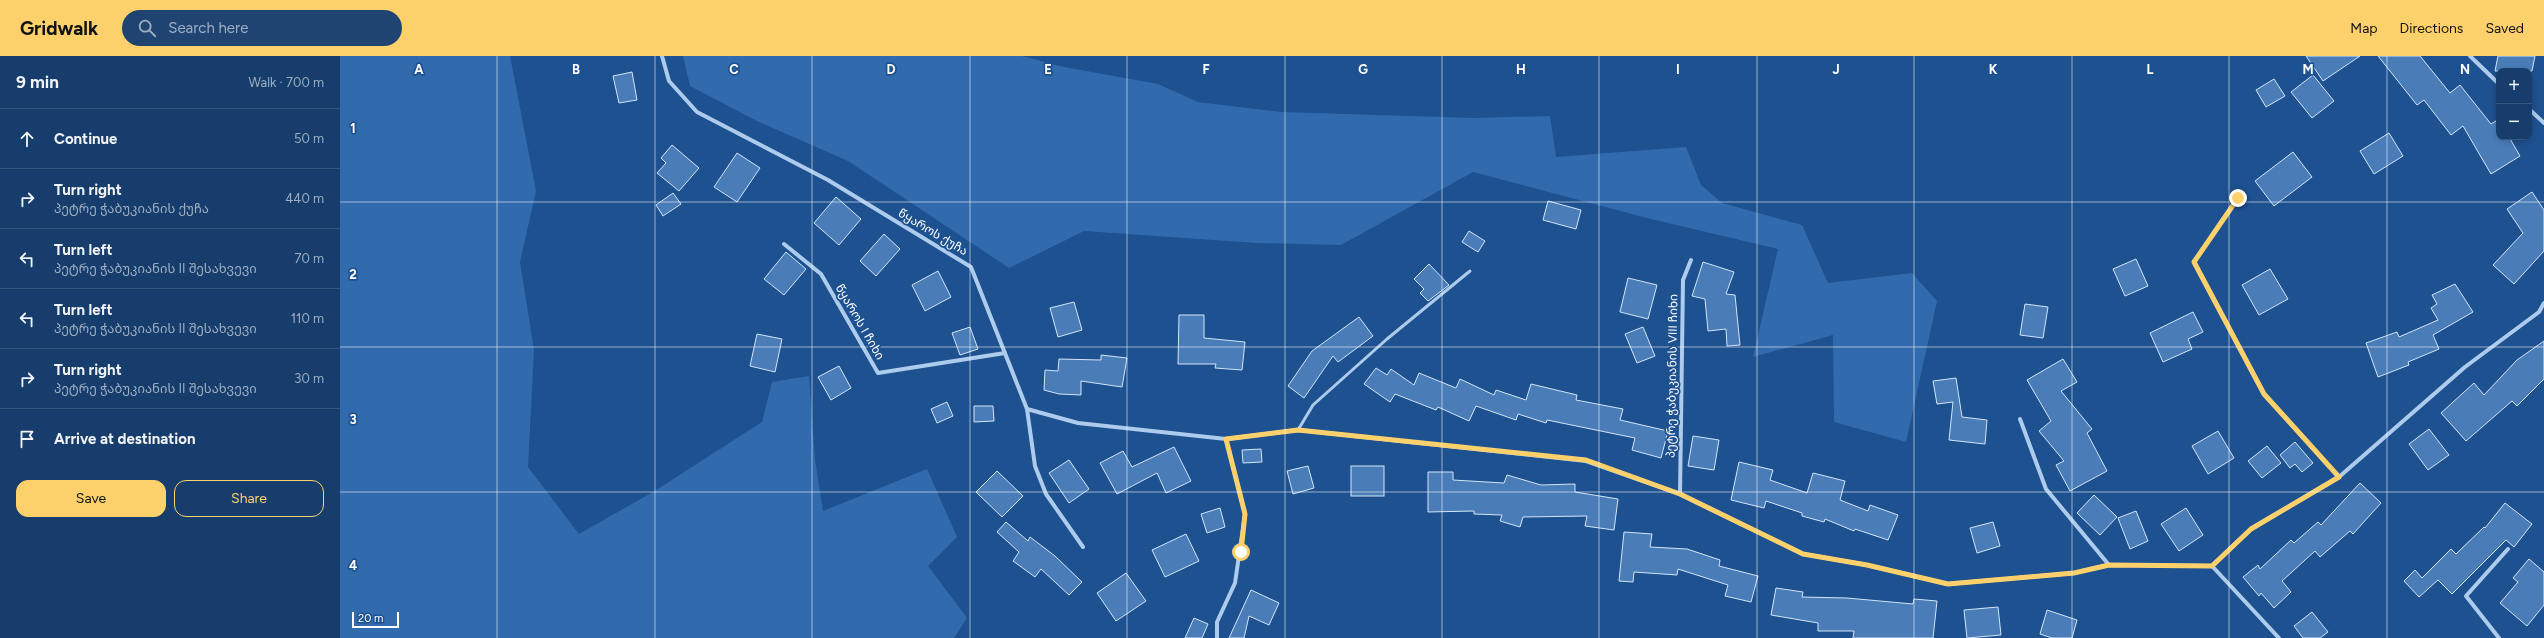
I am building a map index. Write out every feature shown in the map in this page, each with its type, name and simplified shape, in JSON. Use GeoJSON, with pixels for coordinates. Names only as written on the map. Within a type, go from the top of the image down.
{"type":"FeatureCollection","features":[{"type":"Feature","properties":{"kind":"street","name":"წყაროს ქუჩა"},"geometry":{"type":"LineString","coordinates":[[662,56],[670,81],[697,112],[828,180],[971,267],[1027,409],[1035,466],[1044,487],[1083,547]]}},
{"type":"Feature","properties":{"kind":"street"},"geometry":{"type":"LineString","coordinates":[[2470,56],[2496,81]]}},
{"type":"Feature","properties":{"kind":"street"},"geometry":{"type":"LineString","coordinates":[[2532,112],[2544,122]]}},
{"type":"Feature","properties":{"kind":"street"},"geometry":{"type":"LineString","coordinates":[[2238,198],[2194,262],[2264,394],[2339,477]]}},
{"type":"Feature","properties":{"kind":"street","name":"წყაროს I ჩიხი"},"geometry":{"type":"LineString","coordinates":[[784,244],[821,274],[878,373],[1005,353]]}},
{"type":"Feature","properties":{"kind":"street","name":"პეტრე ჭაბუკიანის VIII ჩიხი"},"geometry":{"type":"LineString","coordinates":[[1680,494],[1683,280],[1691,260]]}},
{"type":"Feature","properties":{"kind":"street"},"geometry":{"type":"LineString","coordinates":[[1027,409],[1078,423],[1226,439],[1298,430],[1586,460],[1680,494],[1803,554],[1867,565],[1948,584],[2074,573],[2109,565],[2212,566],[2251,529],[2339,477],[2465,367],[2539,312],[2544,302]]}},
{"type":"Feature","properties":{"kind":"street"},"geometry":{"type":"LineString","coordinates":[[2539,312],[2544,313]]}},
{"type":"Feature","properties":{"kind":"street"},"geometry":{"type":"LineString","coordinates":[[2020,419],[2046,489],[2109,565]]}},
{"type":"Feature","properties":{"kind":"street"},"geometry":{"type":"LineString","coordinates":[[1217,638],[1217,622],[1235,583],[1245,514],[1226,439]]}},
{"type":"Feature","properties":{"kind":"street"},"geometry":{"type":"LineString","coordinates":[[2499,638],[2466,596],[2508,549]]}},
{"type":"Feature","properties":{"kind":"street"},"geometry":{"type":"LineString","coordinates":[[2212,566],[2279,638]]}},
{"type":"Feature","properties":{"kind":"lane"},"geometry":{"type":"LineString","coordinates":[[1298,430],[1313,405],[1387,339],[1470,272]]}},
{"type":"Feature","properties":{"kind":"shaded area"},"geometry":{"type":"Polygon","coordinates":[[[340,56],[510,56],[536,191],[520,262],[534,350],[528,467],[579,534],[653,492],[762,422],[772,382],[809,376],[815,460],[823,511],[927,469],[957,537],[928,566],[967,618],[954,638],[340,638],[340,56]]]}},
{"type":"Feature","properties":{"kind":"shaded area"},"geometry":{"type":"Polygon","coordinates":[[[683,56],[1022,56],[1064,67],[1158,84],[1198,102],[1281,112],[1473,118],[1550,116],[1556,157],[1686,147],[1701,185],[1722,203],[1802,225],[1828,283],[1912,273],[1937,301],[1906,442],[1834,422],[1833,335],[1753,357],[1778,249],[1647,218],[1473,172],[1341,245],[1257,243],[1084,231],[1009,268],[848,161],[757,121],[690,86],[683,56]]]}},
{"type":"Feature","properties":{"kind":"building"},"geometry":{"type":"Polygon","coordinates":[[[2306,56],[2360,56],[2323,81],[2306,56]]]}},
{"type":"Feature","properties":{"kind":"building"},"geometry":{"type":"Polygon","coordinates":[[[2378,56],[2420,56],[2450,93],[2460,85],[2491,124],[2496,121],[2496,140],[2511,140],[2520,156],[2491,174],[2463,126],[2451,135],[2424,100],[2417,105],[2378,56]]]}},
{"type":"Feature","properties":{"kind":"building"},"geometry":{"type":"Polygon","coordinates":[[[2498,56],[2535,56],[2532,71],[2532,68],[2496,68],[2495,71],[2498,56]]]}},
{"type":"Feature","properties":{"kind":"building"},"geometry":{"type":"Polygon","coordinates":[[[632,72],[637,100],[619,103],[613,76],[632,72]]]}},
{"type":"Feature","properties":{"kind":"building"},"geometry":{"type":"Polygon","coordinates":[[[2313,75],[2334,101],[2312,118],[2291,92],[2313,75]]]}},
{"type":"Feature","properties":{"kind":"building"},"geometry":{"type":"Polygon","coordinates":[[[2274,79],[2285,96],[2266,107],[2256,90],[2274,79]]]}},
{"type":"Feature","properties":{"kind":"building"},"geometry":{"type":"Polygon","coordinates":[[[2389,133],[2403,156],[2374,174],[2360,151],[2389,133]]]}},
{"type":"Feature","properties":{"kind":"building"},"geometry":{"type":"Polygon","coordinates":[[[672,145],[699,168],[679,191],[657,173],[666,163],[661,158],[672,145]]]}},
{"type":"Feature","properties":{"kind":"building"},"geometry":{"type":"Polygon","coordinates":[[[2293,152],[2312,177],[2274,206],[2255,181],[2293,152]]]}},
{"type":"Feature","properties":{"kind":"building"},"geometry":{"type":"Polygon","coordinates":[[[737,153],[760,168],[737,202],[714,187],[737,153]]]}},
{"type":"Feature","properties":{"kind":"building"},"geometry":{"type":"Polygon","coordinates":[[[2532,192],[2544,210],[2544,251],[2514,284],[2493,265],[2523,233],[2507,209],[2532,192]]]}},
{"type":"Feature","properties":{"kind":"building"},"geometry":{"type":"Polygon","coordinates":[[[673,193],[681,204],[663,216],[656,205],[673,193]]]}},
{"type":"Feature","properties":{"kind":"building"},"geometry":{"type":"Polygon","coordinates":[[[836,197],[861,219],[839,245],[814,223],[836,197]]]}},
{"type":"Feature","properties":{"kind":"building"},"geometry":{"type":"Polygon","coordinates":[[[1548,201],[1581,210],[1576,229],[1543,220],[1548,201]]]}},
{"type":"Feature","properties":{"kind":"building"},"geometry":{"type":"Polygon","coordinates":[[[1469,231],[1485,241],[1478,252],[1462,242],[1469,231]]]}},
{"type":"Feature","properties":{"kind":"building"},"geometry":{"type":"Polygon","coordinates":[[[884,234],[900,249],[876,276],[860,261],[884,234]]]}},
{"type":"Feature","properties":{"kind":"building"},"geometry":{"type":"Polygon","coordinates":[[[786,252],[806,269],[784,295],[764,279],[786,252]]]}},
{"type":"Feature","properties":{"kind":"building"},"geometry":{"type":"Polygon","coordinates":[[[2136,259],[2148,286],[2125,296],[2113,269],[2136,259]]]}},
{"type":"Feature","properties":{"kind":"building"},"geometry":{"type":"Polygon","coordinates":[[[1703,262],[1734,272],[1726,294],[1735,295],[1740,345],[1727,346],[1726,329],[1708,331],[1705,299],[1692,296],[1703,262]]]}},
{"type":"Feature","properties":{"kind":"building"},"geometry":{"type":"Polygon","coordinates":[[[1429,264],[1449,285],[1428,301],[1420,293],[1424,289],[1414,279],[1429,264]]]}},
{"type":"Feature","properties":{"kind":"building"},"geometry":{"type":"Polygon","coordinates":[[[2270,269],[2288,299],[2259,315],[2242,285],[2270,269]]]}},
{"type":"Feature","properties":{"kind":"building"},"geometry":{"type":"Polygon","coordinates":[[[938,271],[951,297],[925,311],[912,285],[938,271]]]}},
{"type":"Feature","properties":{"kind":"building"},"geometry":{"type":"Polygon","coordinates":[[[1628,278],[1657,285],[1648,319],[1620,312],[1628,278]]]}},
{"type":"Feature","properties":{"kind":"building"},"geometry":{"type":"Polygon","coordinates":[[[2455,284],[2473,312],[2433,335],[2439,349],[2408,362],[2409,365],[2378,377],[2366,343],[2397,332],[2399,337],[2438,320],[2431,308],[2437,304],[2432,295],[2455,284]]]}},
{"type":"Feature","properties":{"kind":"building"},"geometry":{"type":"Polygon","coordinates":[[[1074,302],[1082,330],[1058,337],[1050,308],[1074,302]]]}},
{"type":"Feature","properties":{"kind":"building"},"geometry":{"type":"Polygon","coordinates":[[[2025,304],[2048,307],[2043,338],[2020,335],[2025,304]]]}},
{"type":"Feature","properties":{"kind":"building"},"geometry":{"type":"Polygon","coordinates":[[[2193,312],[2203,332],[2188,339],[2192,349],[2163,362],[2150,333],[2193,312]]]}},
{"type":"Feature","properties":{"kind":"building"},"geometry":{"type":"Polygon","coordinates":[[[1179,315],[1204,315],[1204,338],[1245,342],[1242,370],[1215,368],[1216,364],[1178,364],[1179,315]]]}},
{"type":"Feature","properties":{"kind":"building"},"geometry":{"type":"Polygon","coordinates":[[[1359,317],[1373,336],[1338,362],[1333,356],[1304,398],[1288,386],[1312,351],[1359,317]]]}},
{"type":"Feature","properties":{"kind":"building"},"geometry":{"type":"Polygon","coordinates":[[[970,327],[978,349],[960,355],[952,333],[970,327]]]}},
{"type":"Feature","properties":{"kind":"building"},"geometry":{"type":"Polygon","coordinates":[[[1643,327],[1655,356],[1637,363],[1625,334],[1643,327]]]}},
{"type":"Feature","properties":{"kind":"building"},"geometry":{"type":"Polygon","coordinates":[[[757,334],[782,339],[775,372],[750,366],[757,334]]]}},
{"type":"Feature","properties":{"kind":"building"},"geometry":{"type":"Polygon","coordinates":[[[2544,341],[2544,379],[2517,406],[2512,401],[2466,441],[2441,413],[2474,383],[2484,395],[2517,360],[2544,341]]]}},
{"type":"Feature","properties":{"kind":"building"},"geometry":{"type":"Polygon","coordinates":[[[1101,355],[1127,358],[1122,387],[1081,381],[1081,395],[1059,394],[1044,390],[1045,370],[1058,371],[1059,359],[1101,360],[1101,355]]]}},
{"type":"Feature","properties":{"kind":"building"},"geometry":{"type":"Polygon","coordinates":[[[2063,359],[2077,382],[2061,391],[2092,429],[2087,433],[2107,471],[2070,491],[2056,465],[2064,461],[2039,431],[2051,421],[2027,380],[2063,359]]]}},
{"type":"Feature","properties":{"kind":"building"},"geometry":{"type":"Polygon","coordinates":[[[839,366],[851,388],[831,400],[818,377],[839,366]]]}},
{"type":"Feature","properties":{"kind":"building"},"geometry":{"type":"Polygon","coordinates":[[[1376,368],[1387,375],[1391,369],[1414,385],[1419,373],[1456,388],[1460,379],[1494,395],[1496,390],[1526,400],[1531,384],[1577,395],[1576,400],[1623,409],[1620,420],[1668,431],[1661,458],[1632,450],[1635,438],[1547,420],[1546,423],[1518,414],[1516,420],[1476,406],[1469,421],[1438,407],[1436,410],[1395,394],[1390,402],[1364,384],[1376,368]]]}},
{"type":"Feature","properties":{"kind":"building"},"geometry":{"type":"Polygon","coordinates":[[[1956,378],[1962,417],[1987,420],[1985,444],[1949,440],[1953,402],[1937,404],[1933,381],[1956,378]]]}},
{"type":"Feature","properties":{"kind":"building"},"geometry":{"type":"Polygon","coordinates":[[[947,402],[953,416],[937,423],[931,409],[947,402]]]}},
{"type":"Feature","properties":{"kind":"building"},"geometry":{"type":"Polygon","coordinates":[[[974,406],[993,406],[994,421],[974,422],[974,406]]]}},
{"type":"Feature","properties":{"kind":"building"},"geometry":{"type":"Polygon","coordinates":[[[2429,429],[2449,455],[2428,470],[2409,444],[2429,429]]]}},
{"type":"Feature","properties":{"kind":"building"},"geometry":{"type":"Polygon","coordinates":[[[2218,431],[2234,458],[2208,474],[2192,446],[2218,431]]]}},
{"type":"Feature","properties":{"kind":"building"},"geometry":{"type":"Polygon","coordinates":[[[1693,436],[1719,440],[1714,470],[1688,466],[1693,436]]]}},
{"type":"Feature","properties":{"kind":"building"},"geometry":{"type":"Polygon","coordinates":[[[2295,442],[2313,463],[2302,472],[2295,464],[2290,468],[2280,455],[2295,442]]]}},
{"type":"Feature","properties":{"kind":"building"},"geometry":{"type":"Polygon","coordinates":[[[2267,446],[2281,463],[2262,478],[2248,461],[2267,446]]]}},
{"type":"Feature","properties":{"kind":"building"},"geometry":{"type":"Polygon","coordinates":[[[1174,447],[1191,481],[1166,493],[1157,473],[1117,494],[1100,463],[1123,451],[1132,467],[1174,447]]]}},
{"type":"Feature","properties":{"kind":"building"},"geometry":{"type":"Polygon","coordinates":[[[1261,449],[1262,462],[1243,463],[1242,450],[1261,449]]]}},
{"type":"Feature","properties":{"kind":"building"},"geometry":{"type":"Polygon","coordinates":[[[1069,460],[1089,489],[1069,503],[1049,473],[1069,460]]]}},
{"type":"Feature","properties":{"kind":"building"},"geometry":{"type":"Polygon","coordinates":[[[1739,462],[1773,470],[1770,480],[1807,493],[1813,473],[1845,481],[1840,500],[1868,511],[1870,505],[1898,515],[1888,540],[1855,529],[1854,531],[1825,519],[1824,522],[1802,516],[1802,513],[1766,501],[1764,508],[1731,500],[1739,462]]]}},
{"type":"Feature","properties":{"kind":"building"},"geometry":{"type":"Polygon","coordinates":[[[1308,466],[1314,488],[1293,494],[1287,471],[1308,466]]]}},
{"type":"Feature","properties":{"kind":"building"},"geometry":{"type":"Polygon","coordinates":[[[1351,466],[1384,466],[1384,496],[1351,496],[1351,466]]]}},
{"type":"Feature","properties":{"kind":"building"},"geometry":{"type":"Polygon","coordinates":[[[997,471],[1023,496],[1002,517],[976,492],[997,471]]]}},
{"type":"Feature","properties":{"kind":"building"},"geometry":{"type":"Polygon","coordinates":[[[1428,472],[1453,472],[1453,480],[1504,483],[1507,475],[1541,485],[1575,484],[1575,492],[1618,499],[1614,530],[1585,526],[1587,516],[1523,517],[1520,527],[1500,521],[1502,515],[1474,514],[1474,511],[1428,512],[1428,472]]]}},
{"type":"Feature","properties":{"kind":"building"},"geometry":{"type":"Polygon","coordinates":[[[2360,483],[2381,503],[2353,534],[2350,531],[2320,557],[2315,551],[2282,581],[2291,592],[2274,608],[2261,593],[2259,596],[2243,577],[2258,565],[2260,569],[2291,540],[2294,543],[2318,522],[2321,525],[2360,483]]]}},
{"type":"Feature","properties":{"kind":"building"},"geometry":{"type":"Polygon","coordinates":[[[2094,495],[2117,517],[2100,535],[2077,513],[2094,495]]]}},
{"type":"Feature","properties":{"kind":"building"},"geometry":{"type":"Polygon","coordinates":[[[2505,503],[2532,524],[2514,547],[2506,540],[2452,594],[2438,580],[2419,597],[2404,581],[2415,570],[2422,578],[2451,549],[2456,554],[2484,527],[2485,528],[2505,503]]]}},
{"type":"Feature","properties":{"kind":"building"},"geometry":{"type":"Polygon","coordinates":[[[1220,508],[1225,527],[1207,533],[1201,514],[1220,508]]]}},
{"type":"Feature","properties":{"kind":"building"},"geometry":{"type":"Polygon","coordinates":[[[2186,508],[2203,535],[2179,551],[2161,524],[2186,508]]]}},
{"type":"Feature","properties":{"kind":"building"},"geometry":{"type":"Polygon","coordinates":[[[2136,511],[2148,541],[2130,549],[2118,518],[2136,511]]]}},
{"type":"Feature","properties":{"kind":"building"},"geometry":{"type":"Polygon","coordinates":[[[1006,522],[1028,541],[1030,537],[1055,556],[1082,582],[1069,595],[1041,569],[1035,577],[1013,561],[1019,552],[997,532],[1006,522]]]}},
{"type":"Feature","properties":{"kind":"building"},"geometry":{"type":"Polygon","coordinates":[[[1993,522],[2000,546],[1977,553],[1970,528],[1993,522]]]}},
{"type":"Feature","properties":{"kind":"building"},"geometry":{"type":"Polygon","coordinates":[[[1624,532],[1652,534],[1650,547],[1687,549],[1720,560],[1719,566],[1758,576],[1751,602],[1725,596],[1728,585],[1678,569],[1677,575],[1634,572],[1633,582],[1619,581],[1624,532]]]}},
{"type":"Feature","properties":{"kind":"building"},"geometry":{"type":"Polygon","coordinates":[[[1186,534],[1199,561],[1165,577],[1152,550],[1186,534]]]}},
{"type":"Feature","properties":{"kind":"building"},"geometry":{"type":"Polygon","coordinates":[[[2529,559],[2544,572],[2544,605],[2527,626],[2500,603],[2518,582],[2513,578],[2529,559]]]}},
{"type":"Feature","properties":{"kind":"building"},"geometry":{"type":"Polygon","coordinates":[[[1126,573],[1146,601],[1116,621],[1097,593],[1126,573]]]}},
{"type":"Feature","properties":{"kind":"building"},"geometry":{"type":"Polygon","coordinates":[[[1776,588],[1803,592],[1802,597],[1847,598],[1913,604],[1914,599],[1937,601],[1933,638],[1853,638],[1854,631],[1818,631],[1818,623],[1771,615],[1776,588]]]}},
{"type":"Feature","properties":{"kind":"building"},"geometry":{"type":"Polygon","coordinates":[[[1251,590],[1279,603],[1269,625],[1249,616],[1244,638],[1229,638],[1251,590]]]}},
{"type":"Feature","properties":{"kind":"building"},"geometry":{"type":"Polygon","coordinates":[[[1998,607],[2001,635],[1967,638],[1964,610],[1998,607]]]}},
{"type":"Feature","properties":{"kind":"building"},"geometry":{"type":"Polygon","coordinates":[[[2047,610],[2077,620],[2072,638],[2052,638],[2040,634],[2047,610]]]}},
{"type":"Feature","properties":{"kind":"building"},"geometry":{"type":"Polygon","coordinates":[[[2312,612],[2328,632],[2320,638],[2303,638],[2294,626],[2312,612]]]}},
{"type":"Feature","properties":{"kind":"building"},"geometry":{"type":"Polygon","coordinates":[[[1194,618],[1208,624],[1202,638],[1185,638],[1194,618]]]}},
{"type":"Feature","properties":{"kind":"route"},"geometry":{"type":"LineString","coordinates":[[1241,552],[1245,514],[1226,439],[1298,430],[1586,460],[1680,494],[1803,554],[1867,565],[1948,584],[2074,573],[2109,565],[2212,566],[2251,529],[2339,477],[2264,394],[2194,262],[2238,198]]}}]}
